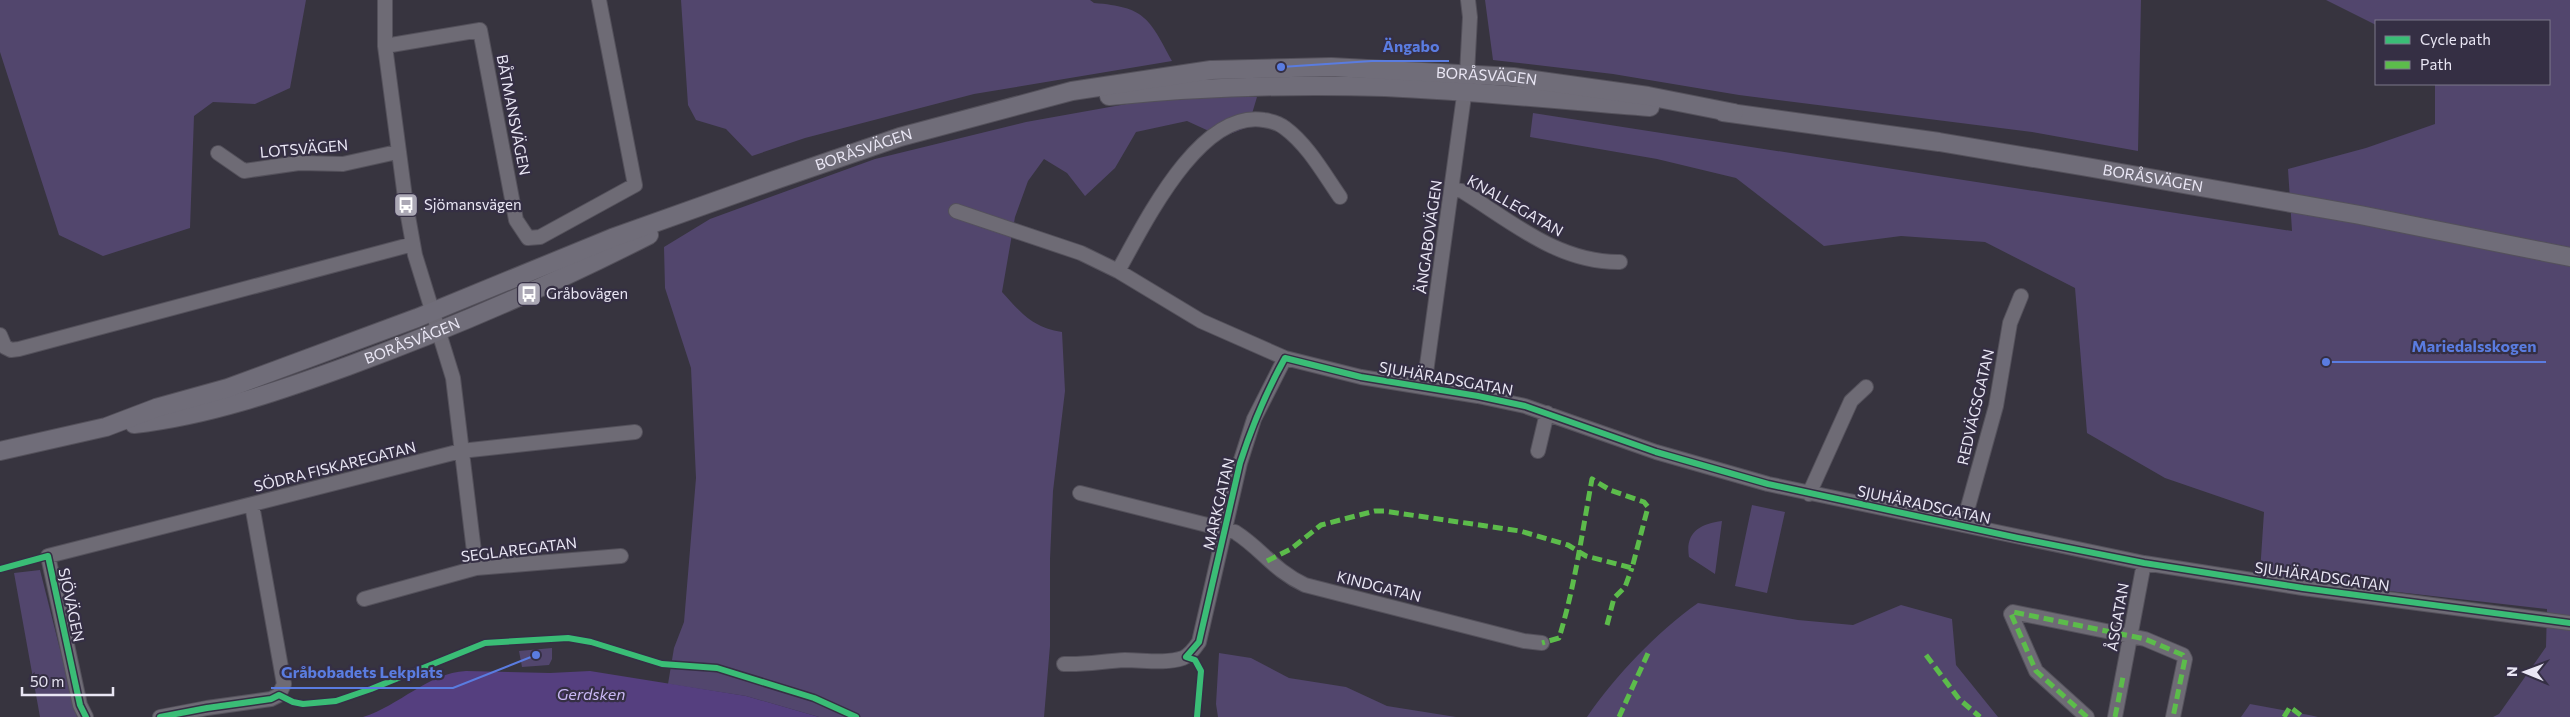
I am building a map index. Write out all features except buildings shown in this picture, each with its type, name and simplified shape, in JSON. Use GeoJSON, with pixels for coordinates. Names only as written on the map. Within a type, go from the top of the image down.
{"type":"FeatureCollection","features":[{"type":"Feature","properties":{"kind":"main road","name":"BORÅSVÄGEN"},"geometry":{"type":"LineString","coordinates":[[106,427],[156,408],[228,388],[433,311],[612,238],[900,137],[1072,91],[1211,70],[1331,66],[1514,76],[1648,96],[1734,113],[1939,142],[2087,166],[2360,215],[2570,257]]}},
{"type":"Feature","properties":{"kind":"main road","name":"BORÅSVÄGEN"},"geometry":{"type":"LineString","coordinates":[[1029,103],[1188,88],[1246,86],[1367,87],[1464,92],[1734,113]]}},
{"type":"Feature","properties":{"kind":"main road","name":"BORÅSVÄGEN"},"geometry":{"type":"LineString","coordinates":[[0,451],[106,427],[164,421],[233,404],[308,380],[438,332],[529,294],[702,208]]}},
{"type":"Feature","properties":{"kind":"street"},"geometry":{"type":"LineString","coordinates":[[385,0],[385,46],[397,152],[413,244],[453,378],[476,568]]}},
{"type":"Feature","properties":{"kind":"street","name":"BÅTMANSVÄGEN"},"geometry":{"type":"LineString","coordinates":[[385,46],[480,30],[516,220],[528,238],[540,237],[635,185],[599,0]]}},
{"type":"Feature","properties":{"kind":"street","name":"ÄNGABOVÄGEN"},"geometry":{"type":"LineString","coordinates":[[1424,387],[1464,92],[1470,18],[1468,0]]}},
{"type":"Feature","properties":{"kind":"street"},"geometry":{"type":"LineString","coordinates":[[1118,271],[1168,186],[1189,160],[1213,136],[1240,120],[1256,119],[1273,122],[1285,128],[1309,153],[1340,196]]}},
{"type":"Feature","properties":{"kind":"street","name":"LOTSVÄGEN"},"geometry":{"type":"LineString","coordinates":[[218,153],[244,170],[299,163],[343,164],[397,152]]}},
{"type":"Feature","properties":{"kind":"street","name":"KNALLEGATAN"},"geometry":{"type":"LineString","coordinates":[[1452,189],[1462,191],[1546,245],[1591,259],[1620,262]]}},
{"type":"Feature","properties":{"kind":"street","name":"SJUHÄRADSGATAN"},"geometry":{"type":"LineString","coordinates":[[956,212],[1058,244],[1118,271],[1200,321],[1285,358],[1361,377],[1525,406],[1656,452],[1809,494],[2144,563],[2303,588],[2570,623]]}},
{"type":"Feature","properties":{"kind":"street"},"geometry":{"type":"LineString","coordinates":[[2,341],[11,350],[19,349],[413,244]]}},
{"type":"Feature","properties":{"kind":"street","name":"REDVÄGSGATAN"},"geometry":{"type":"LineString","coordinates":[[1963,525],[1996,406],[2010,323],[2021,296]]}},
{"type":"Feature","properties":{"kind":"street","name":"MARKGATAN"},"geometry":{"type":"LineString","coordinates":[[1064,664],[1088,665],[1120,660],[1173,661],[1186,657],[1199,642],[1240,463],[1254,419],[1285,358]]}},
{"type":"Feature","properties":{"kind":"street"},"geometry":{"type":"LineString","coordinates":[[1809,494],[1851,401],[1866,387]]}},
{"type":"Feature","properties":{"kind":"street"},"geometry":{"type":"LineString","coordinates":[[1538,451],[1547,413]]}},
{"type":"Feature","properties":{"kind":"street","name":"SÖDRA FISKAREGATAN"},"geometry":{"type":"LineString","coordinates":[[48,556],[461,451],[635,432]]}},
{"type":"Feature","properties":{"kind":"street","name":"KINDGATAN"},"geometry":{"type":"LineString","coordinates":[[1080,493],[1225,529],[1249,541],[1267,561],[1288,577],[1305,585],[1524,641],[1542,643]]}},
{"type":"Feature","properties":{"kind":"street"},"geometry":{"type":"LineString","coordinates":[[160,717],[206,708],[271,699],[280,694],[284,684],[252,505]]}},
{"type":"Feature","properties":{"kind":"street","name":"SJÖVÄGEN"},"geometry":{"type":"LineString","coordinates":[[48,556],[80,705],[86,717]]}},
{"type":"Feature","properties":{"kind":"street","name":"SEGLAREGATAN"},"geometry":{"type":"LineString","coordinates":[[364,599],[476,568],[621,556]]}},
{"type":"Feature","properties":{"kind":"street","name":"ÅSGATAN"},"geometry":{"type":"LineString","coordinates":[[2115,717],[2144,563]]}},
{"type":"Feature","properties":{"kind":"street"},"geometry":{"type":"LineString","coordinates":[[2087,717],[2036,671],[2011,614],[2014,612],[2022,613],[2131,636],[2183,655],[2185,659],[2174,717]]}},
{"type":"Feature","properties":{"kind":"shaded area"},"geometry":{"type":"Polygon","coordinates":[[[0,0],[306,0],[290,88],[255,104],[213,102],[194,116],[190,228],[103,256],[59,235],[0,52],[0,0]]]}},
{"type":"Feature","properties":{"kind":"shaded area"},"geometry":{"type":"Polygon","coordinates":[[[681,0],[1090,0],[1094,3],[1124,8],[1144,17],[1157,34],[1172,61],[974,94],[805,138],[752,156],[726,129],[696,120],[688,105],[681,0]]]}},
{"type":"Feature","properties":{"kind":"shaded area"},"geometry":{"type":"Polygon","coordinates":[[[1485,0],[2141,0],[2138,151],[2032,132],[1739,95],[1613,74],[1493,60],[1485,0]]]}},
{"type":"Feature","properties":{"kind":"shaded area"},"geometry":{"type":"Polygon","coordinates":[[[2326,0],[2570,0],[2570,717],[2493,717],[2499,714],[2546,647],[2547,609],[2274,578],[2260,573],[2264,512],[2165,478],[2087,433],[2075,288],[1985,242],[1901,236],[1824,246],[1736,178],[1657,159],[1530,137],[1533,113],[2292,231],[2288,169],[2366,148],[2435,124],[2435,85],[2550,85],[2550,20],[2375,20],[2375,24],[2326,0]]]}},
{"type":"Feature","properties":{"kind":"shaded area"},"geometry":{"type":"Polygon","coordinates":[[[1211,97],[1257,97],[1248,127],[1222,137],[1187,121],[1136,132],[1115,168],[1085,196],[1067,173],[1044,159],[1028,181],[1015,217],[1002,292],[1022,313],[1035,323],[1062,332],[1065,391],[1053,491],[1050,559],[1050,646],[1044,717],[819,717],[746,696],[668,684],[674,648],[684,622],[696,478],[691,368],[665,288],[664,247],[710,219],[875,159],[1026,122],[1132,103],[1211,97]]]}},
{"type":"Feature","properties":{"kind":"shaded area"},"geometry":{"type":"Polygon","coordinates":[[[1752,505],[1785,512],[1767,593],[1735,586],[1752,505]]]}},
{"type":"Feature","properties":{"kind":"shaded area"},"geometry":{"type":"Polygon","coordinates":[[[1722,521],[1715,574],[1689,557],[1688,549],[1689,542],[1695,531],[1700,527],[1722,521]]]}},
{"type":"Feature","properties":{"kind":"shaded area"},"geometry":{"type":"Polygon","coordinates":[[[40,570],[77,717],[40,717],[14,573],[40,570]]]}},
{"type":"Feature","properties":{"kind":"shaded area"},"geometry":{"type":"Polygon","coordinates":[[[1698,603],[1798,620],[1853,625],[1901,605],[1952,619],[1956,665],[1998,717],[1587,717],[1610,686],[1652,641],[1698,603]]]}},
{"type":"Feature","properties":{"kind":"shaded area"},"geometry":{"type":"Polygon","coordinates":[[[552,648],[552,659],[549,665],[522,667],[519,651],[552,648]]]}},
{"type":"Feature","properties":{"kind":"shaded area"},"geometry":{"type":"Polygon","coordinates":[[[1219,653],[1251,658],[1289,678],[1346,687],[1387,706],[1456,717],[1218,717],[1216,704],[1219,653]]]}},
{"type":"Feature","properties":{"kind":"shaded area"},"geometry":{"type":"Polygon","coordinates":[[[2250,704],[2309,715],[2318,717],[2241,717],[2250,704]]]}},
{"type":"Feature","properties":{"kind":"water","name":"Gerdsken"},"geometry":{"type":"Polygon","coordinates":[[[466,671],[550,673],[590,671],[746,696],[819,717],[363,717],[376,712],[439,677],[466,671]]]}},
{"type":"Feature","properties":{"kind":"marked path"},"geometry":{"type":"LineString","coordinates":[[1267,561],[1291,549],[1321,525],[1375,511],[1384,511],[1520,531],[1568,545],[1586,556],[1632,568],[1648,507],[1644,502],[1610,490],[1592,479],[1581,539],[1578,559],[1574,579],[1559,638],[1542,643]]}},
{"type":"Feature","properties":{"kind":"marked path"},"geometry":{"type":"LineString","coordinates":[[1607,625],[1614,598],[1625,587],[1632,568]]}},
{"type":"Feature","properties":{"kind":"marked path"},"geometry":{"type":"LineString","coordinates":[[2087,717],[2036,671],[2011,614],[2013,612],[2145,639],[2183,655],[2185,659],[2173,717]]}},
{"type":"Feature","properties":{"kind":"marked path"},"geometry":{"type":"LineString","coordinates":[[1619,717],[1649,651]]}},
{"type":"Feature","properties":{"kind":"marked path"},"geometry":{"type":"LineString","coordinates":[[1926,655],[1959,699],[1980,717]]}},
{"type":"Feature","properties":{"kind":"marked path"},"geometry":{"type":"LineString","coordinates":[[2115,717],[2123,677]]}},
{"type":"Feature","properties":{"kind":"marked path"},"geometry":{"type":"LineString","coordinates":[[2284,717],[2290,707],[2303,717]]}},
{"type":"Feature","properties":{"kind":"cycle path"},"geometry":{"type":"LineString","coordinates":[[1197,717],[1201,671],[1195,660],[1186,657],[1199,642],[1240,463],[1260,409],[1285,358],[1361,377],[1478,396],[1525,406],[1656,452],[1768,484],[2018,538],[2144,563],[2303,588],[2570,623]]}},
{"type":"Feature","properties":{"kind":"cycle path"},"geometry":{"type":"LineString","coordinates":[[0,569],[48,556],[80,705],[86,717]]}},
{"type":"Feature","properties":{"kind":"cycle path"},"geometry":{"type":"LineString","coordinates":[[160,717],[271,699],[279,695],[293,702],[303,704],[336,701],[371,689],[485,643],[568,638],[591,642],[662,664],[717,668],[814,698],[856,717]]}},
{"type":"Feature","properties":{"kind":"place","name":"Ängabo"},"geometry":{"type":"Point","coordinates":[1281,67]}},
{"type":"Feature","properties":{"kind":"place","name":"Sjömansvägen"},"geometry":{"type":"Point","coordinates":[406,205]}},
{"type":"Feature","properties":{"kind":"place","name":"Gråbovägen"},"geometry":{"type":"Point","coordinates":[529,294]}},
{"type":"Feature","properties":{"kind":"place","name":"Mariedalsskogen"},"geometry":{"type":"Point","coordinates":[2326,362]}},
{"type":"Feature","properties":{"kind":"place","name":"Gråbobadets Lekplats"},"geometry":{"type":"Point","coordinates":[536,655]}}]}
